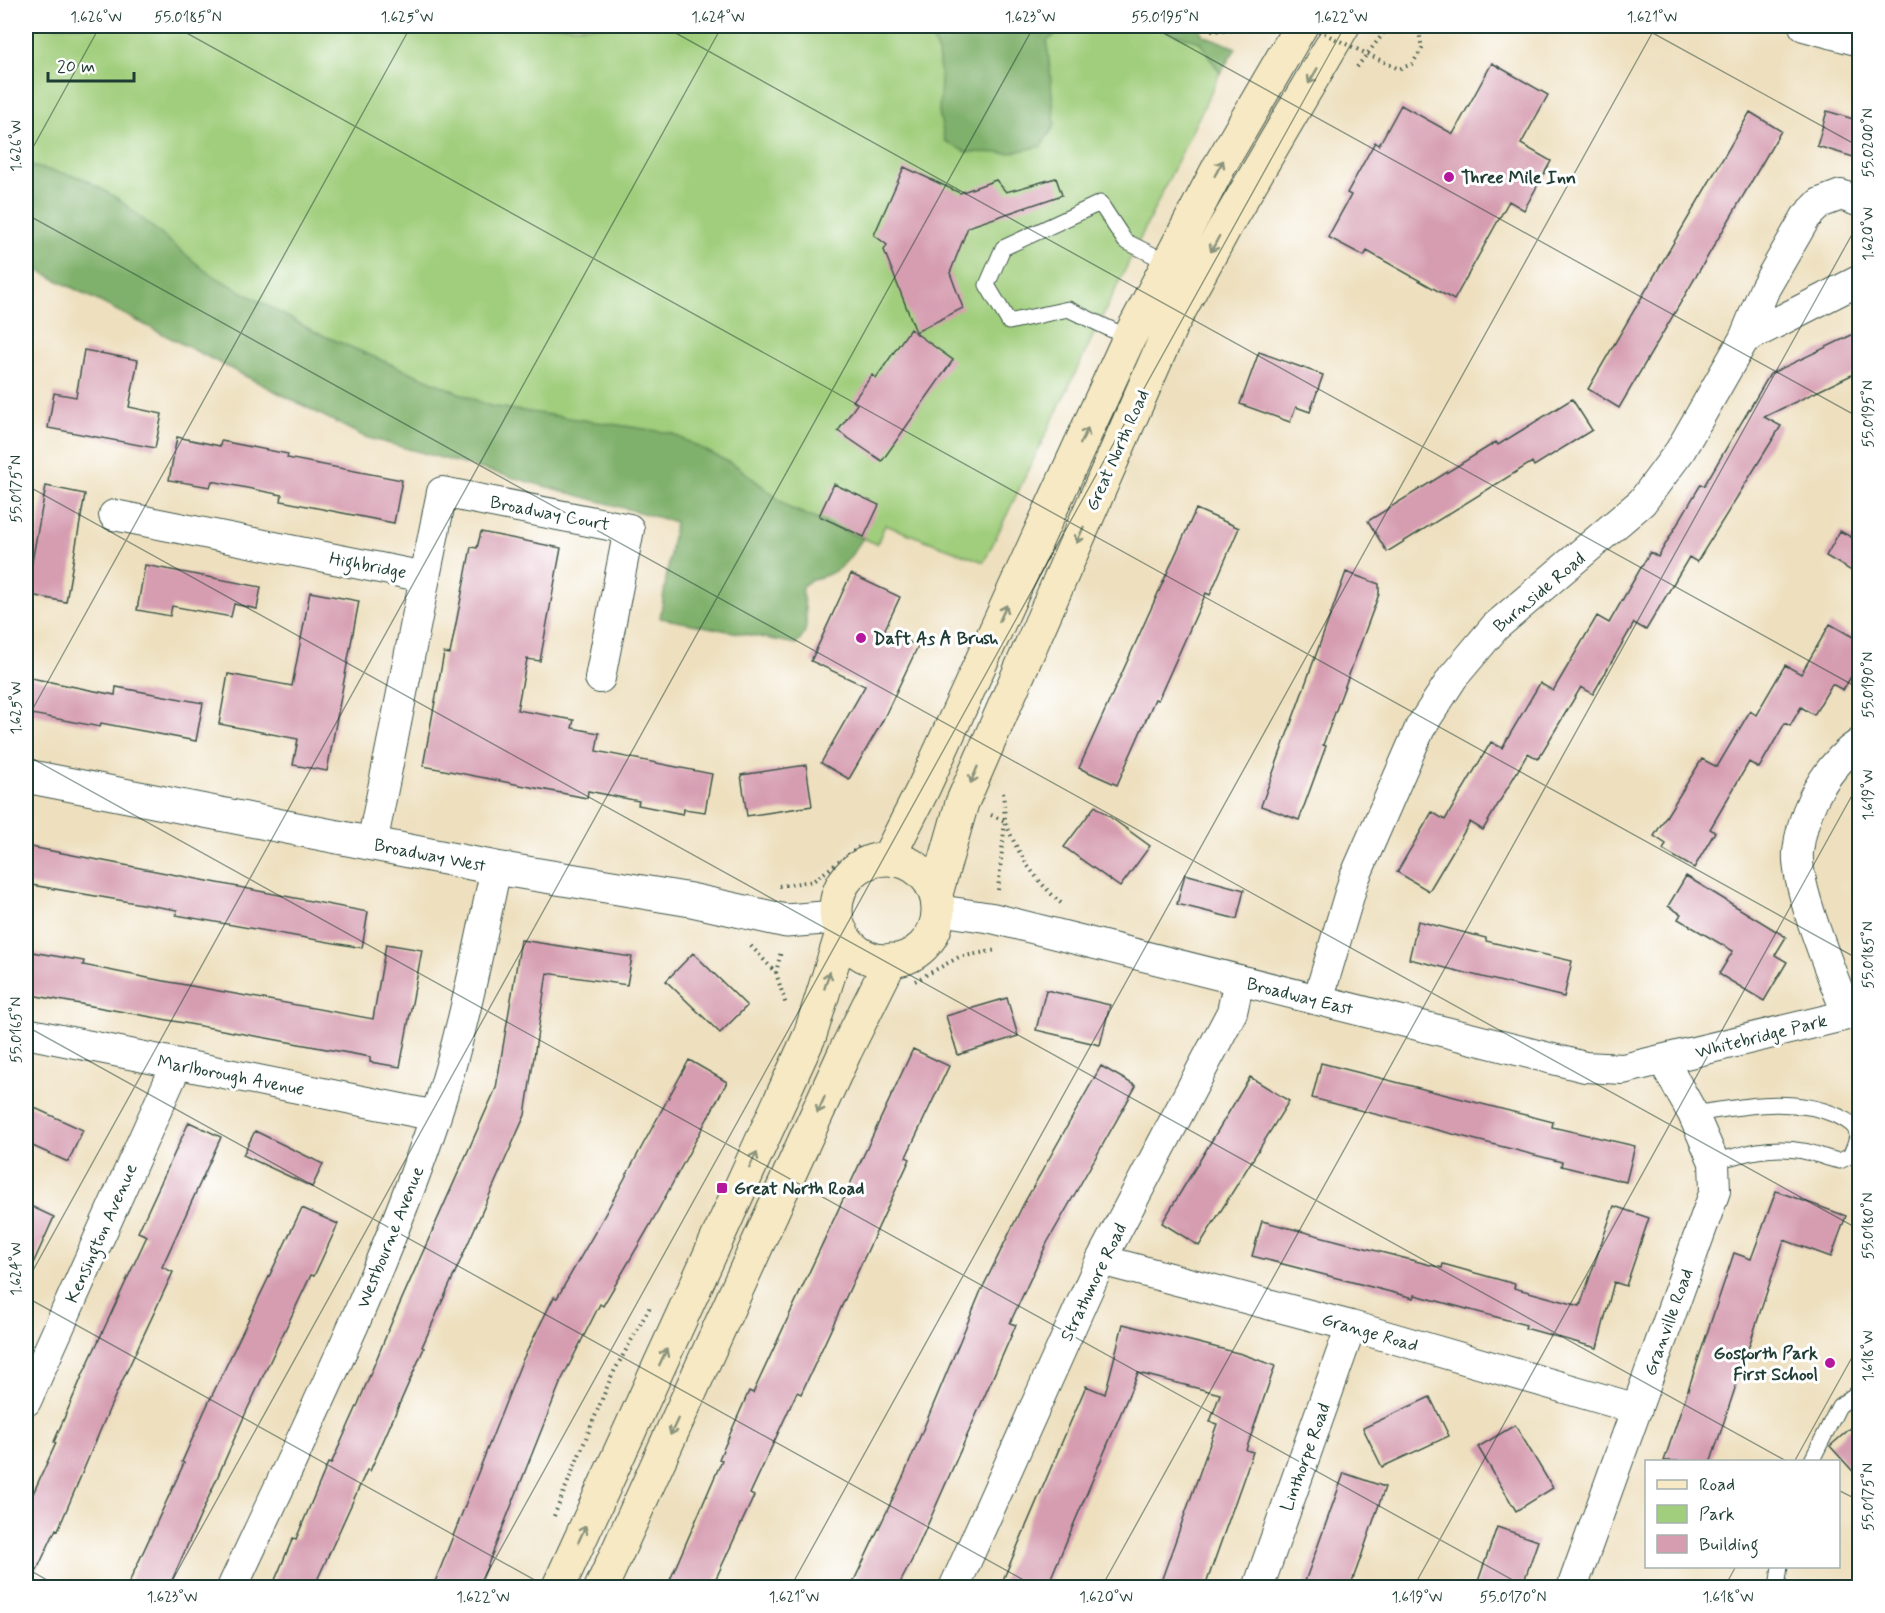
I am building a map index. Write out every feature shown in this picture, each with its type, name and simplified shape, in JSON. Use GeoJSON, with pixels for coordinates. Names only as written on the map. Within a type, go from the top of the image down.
{"type":"FeatureCollection","features":[{"type":"Feature","properties":{"kind":"main road","name":"Great North Road"},"geometry":{"type":"LineString","coordinates":[[888,858],[924,787],[1129,338],[1167,262],[1301,26]]}},
{"type":"Feature","properties":{"kind":"main road","name":"Great North Road"},"geometry":{"type":"LineString","coordinates":[[891,960],[906,957],[919,950],[936,925],[937,902],[962,803],[1171,326],[1224,229],[1343,26]]}},
{"type":"Feature","properties":{"kind":"main road"},"geometry":{"type":"LineString","coordinates":[[558,1587],[810,1035],[839,925],[837,899],[843,883],[855,869],[871,861],[888,858],[918,869],[929,880],[937,902]]}},
{"type":"Feature","properties":{"kind":"main road"},"geometry":{"type":"LineString","coordinates":[[601,1587],[845,1052],[891,960],[876,959],[862,954],[850,945],[839,925]]}},
{"type":"Feature","properties":{"kind":"street"},"geometry":{"type":"LineString","coordinates":[[1804,26],[1860,41]]}},
{"type":"Feature","properties":{"kind":"street","name":"Burnside Road"},"geometry":{"type":"LineString","coordinates":[[1318,1000],[1354,879],[1420,728],[1453,677],[1495,627],[1642,502],[1680,451],[1744,339],[1765,288],[1806,217],[1820,203],[1841,195],[1860,201]]}},
{"type":"Feature","properties":{"kind":"street"},"geometry":{"type":"LineString","coordinates":[[1744,339],[1860,280]]}},
{"type":"Feature","properties":{"kind":"street","name":"Broadway Court"},"geometry":{"type":"LineString","coordinates":[[425,577],[442,492],[629,529],[600,678]]}},
{"type":"Feature","properties":{"kind":"street","name":"Highbridge"},"geometry":{"type":"LineString","coordinates":[[114,515],[425,577],[372,844]]}},
{"type":"Feature","properties":{"kind":"street"},"geometry":{"type":"LineString","coordinates":[[1853,1013],[1801,885],[1798,854],[1803,822],[1820,786],[1846,752],[1860,742]]}},
{"type":"Feature","properties":{"kind":"street","name":"Broadway West"},"geometry":{"type":"LineString","coordinates":[[26,776],[496,868],[691,900],[786,921],[839,925]]}},
{"type":"Feature","properties":{"kind":"street","name":"Westbourne Avenue"},"geometry":{"type":"LineString","coordinates":[[232,1587],[372,1286],[399,1220],[436,1116],[473,976],[496,868]]}},
{"type":"Feature","properties":{"kind":"street","name":"Broadway East"},"geometry":{"type":"LineString","coordinates":[[937,902],[992,918],[1585,1067],[1623,1069],[1663,1060]]}},
{"type":"Feature","properties":{"kind":"street","name":"Strathmore Road"},"geometry":{"type":"LineString","coordinates":[[954,1587],[1101,1260],[1232,1012],[1239,980]]}},
{"type":"Feature","properties":{"kind":"street","name":"Whitebridge Park"},"geometry":{"type":"LineString","coordinates":[[1663,1060],[1853,1013]]}},
{"type":"Feature","properties":{"kind":"street","name":"Marlborough Avenue"},"geometry":{"type":"LineString","coordinates":[[26,1033],[436,1116]]}},
{"type":"Feature","properties":{"kind":"street","name":"Granville Road"},"geometry":{"type":"LineString","coordinates":[[1572,1587],[1715,1191],[1714,1162],[1693,1114],[1663,1060]]}},
{"type":"Feature","properties":{"kind":"street","name":"Kensington Avenue"},"geometry":{"type":"LineString","coordinates":[[26,1401],[177,1064]]}},
{"type":"Feature","properties":{"kind":"street","name":"Grange Road"},"geometry":{"type":"LineString","coordinates":[[1101,1260],[1351,1326],[1637,1409]]}},
{"type":"Feature","properties":{"kind":"street","name":"Linthorpe Road"},"geometry":{"type":"LineString","coordinates":[[1258,1587],[1351,1326]]}},
{"type":"Feature","properties":{"kind":"lane"},"geometry":{"type":"LineString","coordinates":[[1129,338],[1068,309],[1009,322],[987,285],[1002,248],[1100,203],[1125,241],[1167,262]]}},
{"type":"Feature","properties":{"kind":"lane"},"geometry":{"type":"LineString","coordinates":[[1693,1114],[1785,1103],[1812,1107],[1848,1121],[1855,1128],[1858,1140],[1850,1156],[1840,1161],[1805,1151],[1774,1149],[1750,1151],[1714,1162]]}},
{"type":"Feature","properties":{"kind":"lane"},"geometry":{"type":"LineString","coordinates":[[1812,1460],[1839,1406],[1860,1391]]}},
{"type":"Feature","properties":{"kind":"lane"},"geometry":{"type":"LineString","coordinates":[[1777,1587],[1780,1568]]}},
{"type":"Feature","properties":{"kind":"path"},"geometry":{"type":"LineString","coordinates":[[1207,26],[1211,30],[1229,31],[1236,26]]}},
{"type":"Feature","properties":{"kind":"path"},"geometry":{"type":"LineString","coordinates":[[1308,26],[1399,69],[1412,64],[1422,49],[1419,32],[1405,26]]}},
{"type":"Feature","properties":{"kind":"path"},"geometry":{"type":"LineString","coordinates":[[998,890],[1005,821],[1015,849],[1040,885],[1068,909]]}},
{"type":"Feature","properties":{"kind":"green space"},"geometry":{"type":"Polygon","coordinates":[[[26,26],[1198,26],[1203,35],[1236,48],[1220,73],[984,562],[885,525],[877,544],[792,509],[365,437],[26,264],[26,26]]]}},
{"type":"Feature","properties":{"kind":"green space"},"geometry":{"type":"Polygon","coordinates":[[[927,26],[1067,26],[1047,41],[1055,125],[1041,146],[1010,153],[966,152],[945,141],[939,112],[941,82],[938,53],[927,26]]]}},
{"type":"Feature","properties":{"kind":"green space"},"geometry":{"type":"Polygon","coordinates":[[[1131,26],[1198,26],[1203,35],[1236,48],[1220,73],[1200,42],[1154,27],[1131,26]]]}},
{"type":"Feature","properties":{"kind":"green space"},"geometry":{"type":"Polygon","coordinates":[[[26,165],[83,178],[117,198],[208,273],[315,332],[490,406],[671,433],[738,467],[791,509],[863,538],[839,569],[811,580],[802,587],[806,625],[805,632],[796,644],[660,618],[675,522],[365,437],[26,264],[26,165]]]}},
{"type":"Feature","properties":{"kind":"building","name":"Three Mile Inn"},"geometry":{"type":"Polygon","coordinates":[[[1492,63],[1548,95],[1521,144],[1551,161],[1524,210],[1509,201],[1454,300],[1367,251],[1364,256],[1328,237],[1351,195],[1347,193],[1375,142],[1379,145],[1401,105],[1453,134],[1492,63]]]}},
{"type":"Feature","properties":{"kind":"building"},"geometry":{"type":"Polygon","coordinates":[[[1827,111],[1860,121],[1860,159],[1817,146],[1827,111]]]}},
{"type":"Feature","properties":{"kind":"building"},"geometry":{"type":"Polygon","coordinates":[[[1750,112],[1781,131],[1619,408],[1588,389],[1750,112]]]}},
{"type":"Feature","properties":{"kind":"building"},"geometry":{"type":"Polygon","coordinates":[[[904,167],[960,193],[996,180],[1006,192],[1056,178],[1062,195],[968,227],[950,273],[963,308],[916,332],[884,250],[887,245],[874,235],[904,167]]]}},
{"type":"Feature","properties":{"kind":"building"},"geometry":{"type":"Polygon","coordinates":[[[910,329],[953,360],[882,461],[838,431],[857,404],[853,401],[872,375],[876,378],[910,329]]]}},
{"type":"Feature","properties":{"kind":"building"},"geometry":{"type":"Polygon","coordinates":[[[1860,331],[1860,371],[1764,417],[1781,426],[1697,562],[1689,557],[1646,630],[1634,623],[1593,694],[1581,687],[1538,759],[1528,753],[1483,830],[1470,822],[1429,891],[1397,872],[1432,812],[1445,820],[1491,742],[1502,748],[1540,683],[1553,691],[1597,616],[1609,623],[1650,552],[1658,557],[1701,484],[1704,486],[1770,374],[1860,331]]]}},
{"type":"Feature","properties":{"kind":"building"},"geometry":{"type":"Polygon","coordinates":[[[84,350],[138,360],[129,407],[162,414],[155,448],[48,428],[54,393],[76,397],[84,350]]]}},
{"type":"Feature","properties":{"kind":"building"},"geometry":{"type":"Polygon","coordinates":[[[1259,352],[1323,375],[1310,412],[1296,407],[1290,422],[1240,404],[1259,352]]]}},
{"type":"Feature","properties":{"kind":"building"},"geometry":{"type":"Polygon","coordinates":[[[1572,399],[1592,430],[1534,466],[1532,462],[1387,552],[1368,521],[1496,442],[1498,445],[1572,399]]]}},
{"type":"Feature","properties":{"kind":"building"},"geometry":{"type":"Polygon","coordinates":[[[177,437],[220,446],[221,441],[288,454],[287,458],[402,480],[394,523],[281,501],[282,495],[212,481],[210,487],[169,480],[177,437]]]}},
{"type":"Feature","properties":{"kind":"building"},"geometry":{"type":"Polygon","coordinates":[[[834,484],[879,505],[864,537],[819,516],[834,484]]]}},
{"type":"Feature","properties":{"kind":"building"},"geometry":{"type":"Polygon","coordinates":[[[46,486],[85,494],[66,602],[26,594],[46,486]]]}},
{"type":"Feature","properties":{"kind":"building"},"geometry":{"type":"Polygon","coordinates":[[[1196,509],[1239,528],[1210,595],[1206,593],[1158,700],[1155,699],[1117,785],[1079,768],[1196,509]]]}},
{"type":"Feature","properties":{"kind":"building"},"geometry":{"type":"Polygon","coordinates":[[[1840,531],[1860,542],[1860,576],[1826,556],[1840,531]]]}},
{"type":"Feature","properties":{"kind":"building"},"geometry":{"type":"Polygon","coordinates":[[[481,532],[561,548],[540,661],[527,659],[517,710],[574,720],[572,728],[599,733],[596,751],[712,774],[705,812],[684,809],[683,814],[638,805],[639,801],[588,791],[587,798],[423,766],[444,653],[450,654],[471,547],[477,548],[481,532]]]}},
{"type":"Feature","properties":{"kind":"building"},"geometry":{"type":"Polygon","coordinates":[[[145,565],[261,587],[257,609],[234,604],[231,617],[172,606],[170,616],[137,610],[145,565]]]}},
{"type":"Feature","properties":{"kind":"building"},"geometry":{"type":"Polygon","coordinates":[[[1346,572],[1379,584],[1379,594],[1323,745],[1326,746],[1299,820],[1261,806],[1346,572]]]}},
{"type":"Feature","properties":{"kind":"building","name":"Daft As A Brush"},"geometry":{"type":"Polygon","coordinates":[[[851,574],[900,597],[884,631],[918,646],[882,722],[849,779],[821,763],[865,686],[811,661],[851,574]]]}},
{"type":"Feature","properties":{"kind":"building"},"geometry":{"type":"Polygon","coordinates":[[[310,592],[359,601],[327,771],[293,765],[298,739],[219,724],[228,674],[292,686],[310,592]]]}},
{"type":"Feature","properties":{"kind":"building"},"geometry":{"type":"Polygon","coordinates":[[[1830,624],[1860,641],[1860,662],[1843,690],[1832,684],[1814,715],[1801,707],[1790,726],[1785,723],[1759,768],[1749,762],[1710,829],[1715,832],[1694,868],[1663,850],[1666,844],[1654,836],[1702,759],[1717,767],[1750,711],[1756,715],[1785,665],[1801,674],[1830,624]]]}},
{"type":"Feature","properties":{"kind":"building"},"geometry":{"type":"Polygon","coordinates":[[[26,677],[115,695],[116,687],[203,703],[196,741],[101,723],[100,727],[26,713],[26,677]]]}},
{"type":"Feature","properties":{"kind":"building"},"geometry":{"type":"Polygon","coordinates":[[[806,765],[812,806],[747,816],[741,775],[806,765]]]}},
{"type":"Feature","properties":{"kind":"building"},"geometry":{"type":"Polygon","coordinates":[[[1095,806],[1150,846],[1120,887],[1064,847],[1095,806]]]}},
{"type":"Feature","properties":{"kind":"building"},"geometry":{"type":"Polygon","coordinates":[[[26,846],[368,912],[362,948],[176,915],[177,910],[26,884],[26,846]]]}},
{"type":"Feature","properties":{"kind":"building"},"geometry":{"type":"Polygon","coordinates":[[[1185,874],[1244,890],[1237,919],[1177,904],[1185,874]]]}},
{"type":"Feature","properties":{"kind":"building"},"geometry":{"type":"Polygon","coordinates":[[[1686,876],[1786,937],[1775,955],[1787,962],[1764,1001],[1719,974],[1733,951],[1678,919],[1681,914],[1668,906],[1686,876]]]}},
{"type":"Feature","properties":{"kind":"building"},"geometry":{"type":"Polygon","coordinates":[[[1418,921],[1486,938],[1486,941],[1572,961],[1564,997],[1409,959],[1418,921]]]}},
{"type":"Feature","properties":{"kind":"building"},"geometry":{"type":"Polygon","coordinates":[[[521,940],[632,957],[627,985],[547,973],[525,1115],[422,1347],[424,1348],[370,1471],[367,1470],[314,1587],[272,1587],[293,1538],[296,1539],[328,1463],[331,1464],[358,1404],[393,1319],[496,1088],[521,940]]]}},
{"type":"Feature","properties":{"kind":"building"},"geometry":{"type":"Polygon","coordinates":[[[386,944],[422,950],[400,1067],[370,1062],[370,1057],[26,994],[26,951],[84,961],[83,965],[153,979],[373,1019],[386,944]]]}},
{"type":"Feature","properties":{"kind":"building"},"geometry":{"type":"Polygon","coordinates":[[[693,953],[747,1006],[720,1033],[666,981],[693,953]]]}},
{"type":"Feature","properties":{"kind":"building"},"geometry":{"type":"Polygon","coordinates":[[[1046,990],[1110,1005],[1100,1045],[1036,1030],[1046,990]]]}},
{"type":"Feature","properties":{"kind":"building"},"geometry":{"type":"Polygon","coordinates":[[[1007,998],[1018,1036],[958,1055],[946,1016],[1007,998]]]}},
{"type":"Feature","properties":{"kind":"building"},"geometry":{"type":"Polygon","coordinates":[[[913,1049],[949,1066],[906,1157],[910,1159],[801,1394],[797,1392],[750,1494],[754,1496],[712,1587],[667,1587],[749,1391],[753,1393],[913,1049]]]}},
{"type":"Feature","properties":{"kind":"building"},"geometry":{"type":"Polygon","coordinates":[[[689,1060],[727,1082],[649,1227],[603,1306],[600,1304],[561,1381],[479,1587],[433,1587],[522,1361],[554,1297],[557,1298],[602,1220],[689,1060]]]}},
{"type":"Feature","properties":{"kind":"building"},"geometry":{"type":"Polygon","coordinates":[[[1321,1063],[1553,1122],[1552,1127],[1635,1146],[1626,1182],[1561,1166],[1562,1162],[1312,1098],[1321,1063]]]}},
{"type":"Feature","properties":{"kind":"building"},"geometry":{"type":"Polygon","coordinates":[[[1101,1066],[1136,1086],[1047,1243],[1010,1323],[1016,1325],[912,1560],[898,1587],[851,1587],[904,1475],[980,1293],[1023,1205],[1101,1066]]]}},
{"type":"Feature","properties":{"kind":"building"},"geometry":{"type":"Polygon","coordinates":[[[1250,1077],[1289,1101],[1199,1246],[1162,1223],[1250,1077]]]}},
{"type":"Feature","properties":{"kind":"building"},"geometry":{"type":"Polygon","coordinates":[[[26,1104],[83,1130],[68,1162],[26,1143],[26,1104]]]}},
{"type":"Feature","properties":{"kind":"building"},"geometry":{"type":"Polygon","coordinates":[[[189,1122],[221,1137],[162,1267],[173,1272],[111,1405],[58,1530],[56,1529],[29,1587],[26,1587],[26,1509],[56,1443],[54,1442],[83,1374],[147,1236],[138,1232],[189,1122]]]}},
{"type":"Feature","properties":{"kind":"building"},"geometry":{"type":"Polygon","coordinates":[[[255,1131],[323,1164],[312,1187],[243,1155],[255,1131]]]}},
{"type":"Feature","properties":{"kind":"building"},"geometry":{"type":"Polygon","coordinates":[[[1776,1191],[1846,1216],[1831,1257],[1784,1240],[1711,1460],[1664,1460],[1734,1253],[1751,1259],[1776,1191]]]}},
{"type":"Feature","properties":{"kind":"building"},"geometry":{"type":"Polygon","coordinates":[[[26,1204],[54,1217],[26,1279],[26,1204]]]}},
{"type":"Feature","properties":{"kind":"building"},"geometry":{"type":"Polygon","coordinates":[[[1614,1206],[1649,1218],[1626,1286],[1614,1282],[1597,1348],[1525,1328],[1526,1325],[1415,1295],[1414,1298],[1252,1256],[1262,1221],[1442,1268],[1443,1264],[1515,1284],[1514,1288],[1580,1306],[1614,1206]]]}},
{"type":"Feature","properties":{"kind":"building"},"geometry":{"type":"Polygon","coordinates":[[[302,1208],[338,1224],[314,1276],[311,1275],[247,1410],[169,1587],[127,1587],[184,1463],[182,1462],[205,1410],[302,1208]]]}},
{"type":"Feature","properties":{"kind":"building"},"geometry":{"type":"Polygon","coordinates":[[[1123,1324],[1242,1354],[1275,1366],[1246,1450],[1253,1452],[1205,1587],[1159,1587],[1217,1424],[1210,1422],[1220,1394],[1138,1373],[1047,1587],[1000,1587],[1086,1386],[1105,1394],[1123,1324]]]}},
{"type":"Feature","properties":{"kind":"building"},"geometry":{"type":"Polygon","coordinates":[[[1430,1397],[1449,1436],[1382,1467],[1363,1428],[1430,1397]]]}},
{"type":"Feature","properties":{"kind":"building"},"geometry":{"type":"Polygon","coordinates":[[[1860,1420],[1860,1479],[1830,1446],[1860,1420]]]}},
{"type":"Feature","properties":{"kind":"building"},"geometry":{"type":"Polygon","coordinates":[[[1515,1425],[1553,1488],[1516,1511],[1478,1447],[1515,1425]]]}},
{"type":"Feature","properties":{"kind":"building"},"geometry":{"type":"Polygon","coordinates":[[[1344,1473],[1385,1487],[1361,1557],[1350,1587],[1303,1587],[1344,1473]]]}},
{"type":"Feature","properties":{"kind":"building"},"geometry":{"type":"Polygon","coordinates":[[[1497,1527],[1538,1541],[1522,1587],[1476,1587],[1497,1527]]]}},
{"type":"Feature","properties":{"kind":"place","name":"Three Mile Inn"},"geometry":{"type":"Point","coordinates":[1449,177]}},
{"type":"Feature","properties":{"kind":"place","name":"Daft As A Brush"},"geometry":{"type":"Point","coordinates":[861,638]}},
{"type":"Feature","properties":{"kind":"place","name":"Great North Road"},"geometry":{"type":"Point","coordinates":[722,1188]}},
{"type":"Feature","properties":{"kind":"place","name":"Gosforth Park First School"},"geometry":{"type":"Point","coordinates":[1830,1363]}}]}
